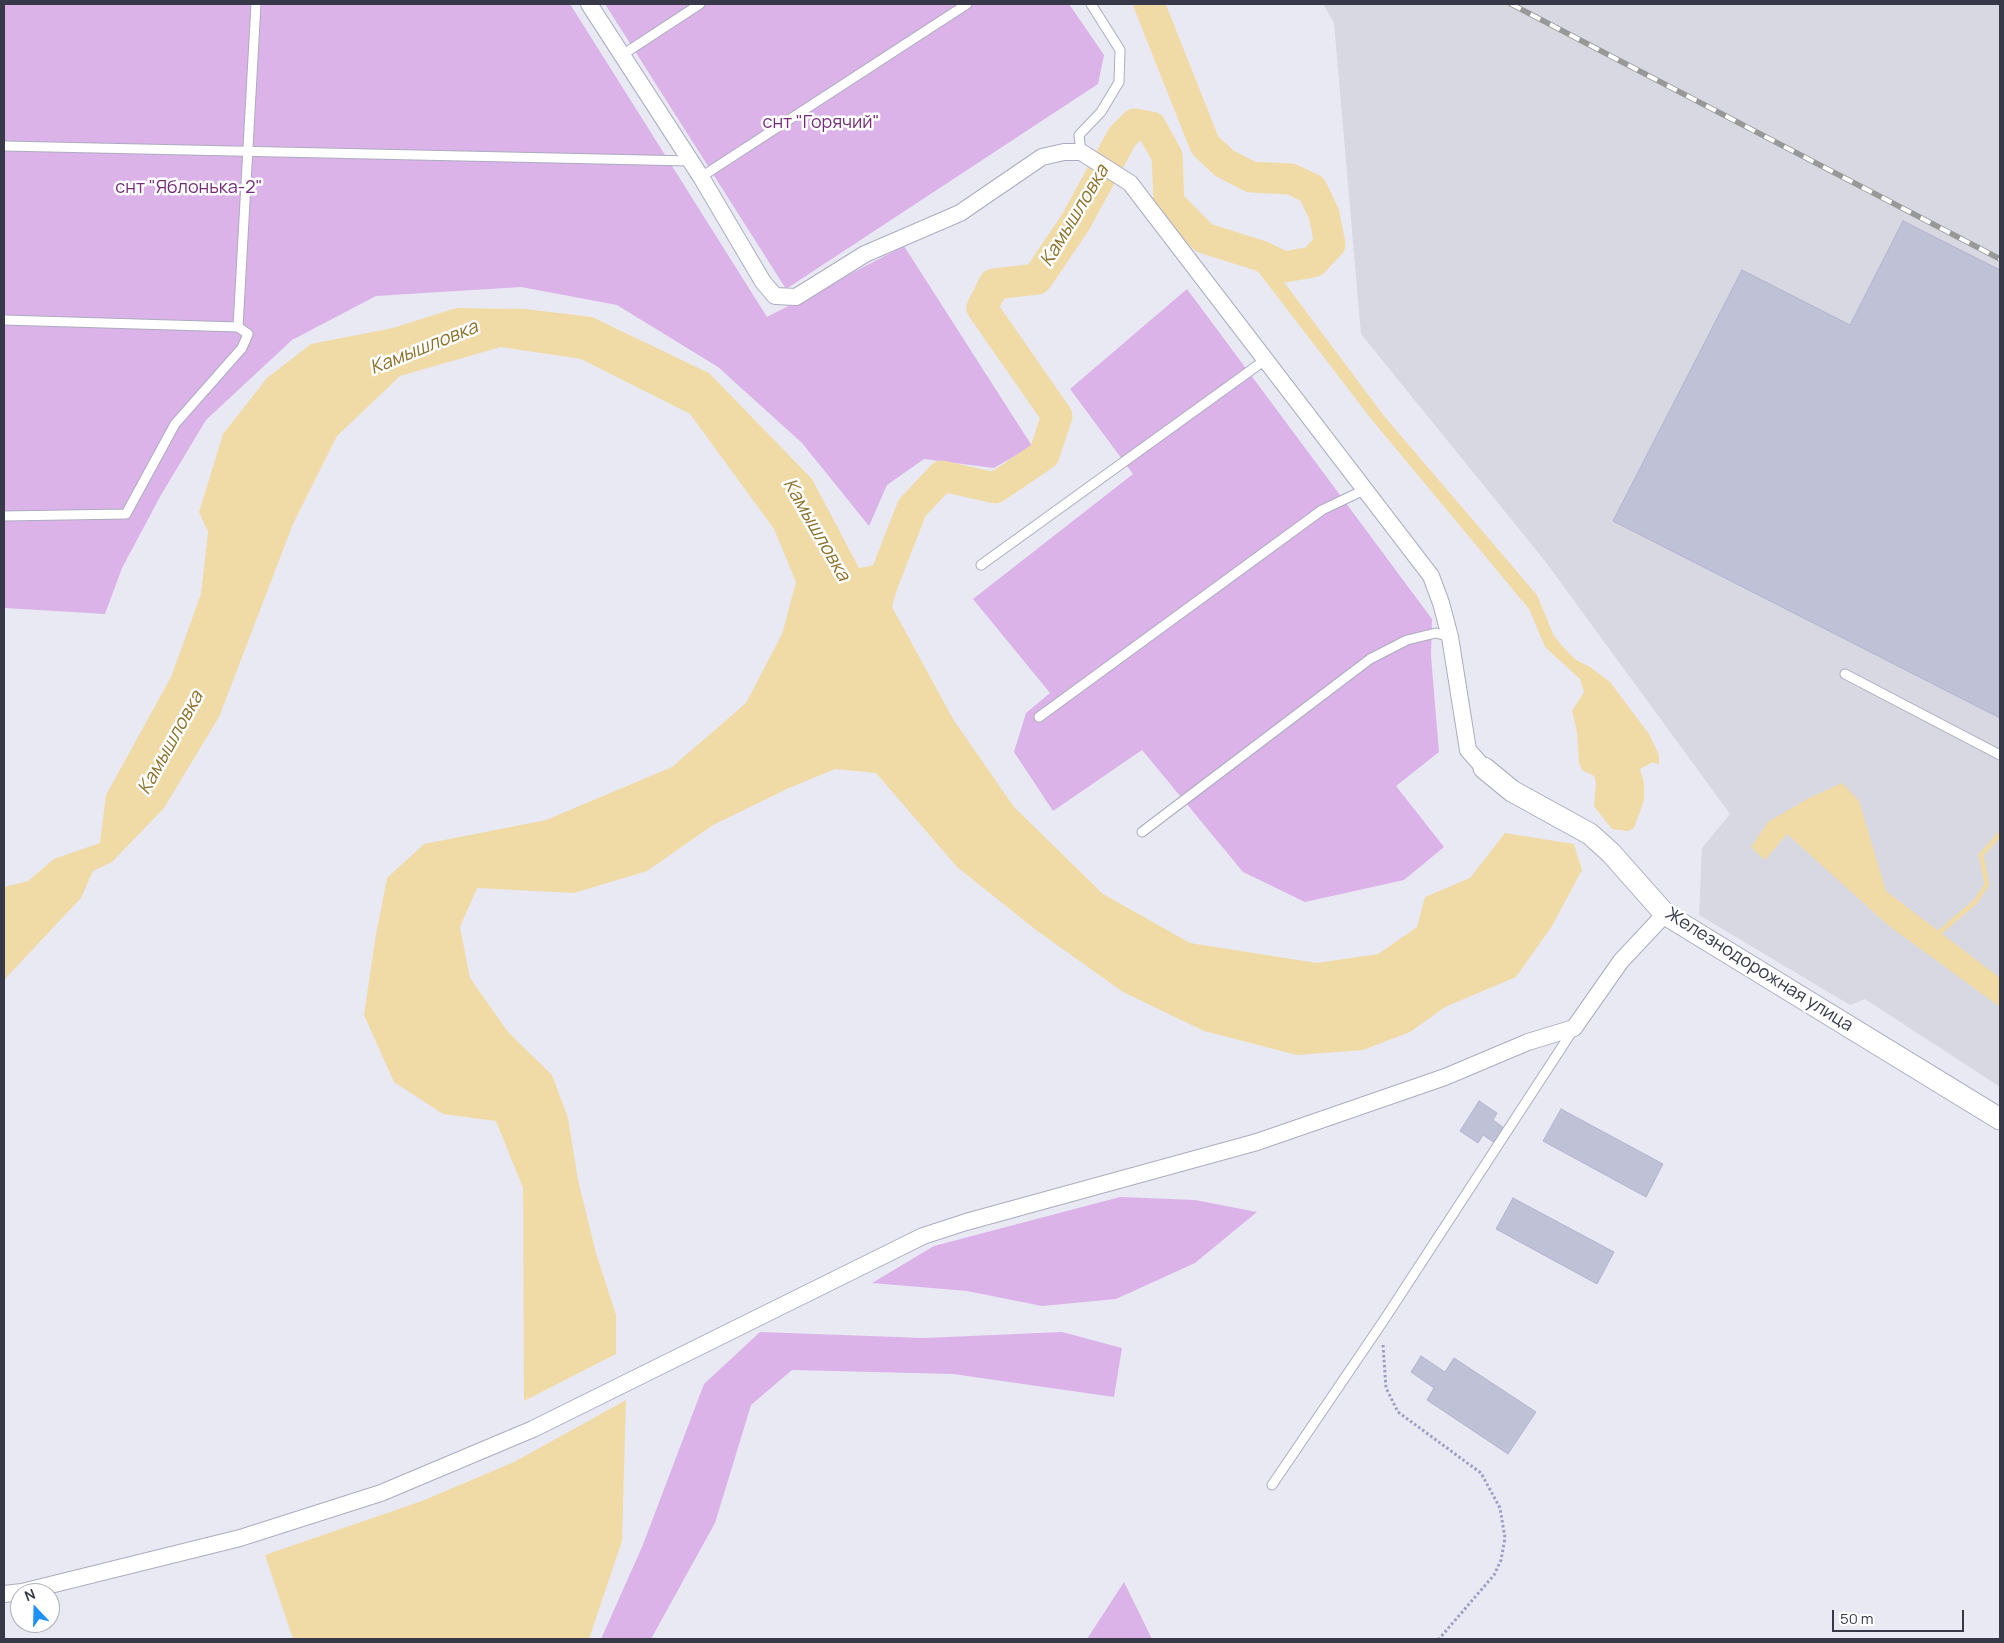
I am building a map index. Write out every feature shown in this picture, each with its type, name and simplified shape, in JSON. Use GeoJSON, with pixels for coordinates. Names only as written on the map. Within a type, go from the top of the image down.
{"type":"FeatureCollection","features":[{"type":"Feature","properties":{"kind":"street"},"geometry":{"type":"LineString","coordinates":[[589,4],[701,177],[763,282],[775,296],[796,297],[865,254],[960,213],[1042,157],[1064,152],[1081,152],[1130,183],[1431,576],[1441,603],[1450,637],[1468,750],[1484,768]]}},
{"type":"Feature","properties":{"kind":"street","name":"Железнодорожная улица"},"geometry":{"type":"LineString","coordinates":[[1484,768],[1512,791],[1590,834],[1612,852],[1665,914],[2000,1119]]}},
{"type":"Feature","properties":{"kind":"street"},"geometry":{"type":"LineString","coordinates":[[4,1594],[22,1592],[240,1538],[381,1493],[533,1429],[923,1236],[966,1222],[1257,1142],[1445,1077],[1528,1042],[1574,1028],[1621,961],[1665,914]]}},
{"type":"Feature","properties":{"kind":"lane"},"geometry":{"type":"LineString","coordinates":[[238,327],[256,4]]}},
{"type":"Feature","properties":{"kind":"lane"},"geometry":{"type":"LineString","coordinates":[[622,54],[700,4]]}},
{"type":"Feature","properties":{"kind":"lane"},"geometry":{"type":"LineString","coordinates":[[701,177],[967,4]]}},
{"type":"Feature","properties":{"kind":"lane"},"geometry":{"type":"LineString","coordinates":[[1081,152],[1079,135],[1101,112],[1119,82],[1120,50],[1091,4]]}},
{"type":"Feature","properties":{"kind":"lane"},"geometry":{"type":"LineString","coordinates":[[4,146],[690,161]]}},
{"type":"Feature","properties":{"kind":"lane"},"geometry":{"type":"LineString","coordinates":[[4,320],[238,327],[248,334],[242,348],[175,424],[126,514],[4,516]]}},
{"type":"Feature","properties":{"kind":"lane"},"geometry":{"type":"LineString","coordinates":[[981,565],[1265,360]]}},
{"type":"Feature","properties":{"kind":"lane"},"geometry":{"type":"LineString","coordinates":[[1039,717],[1322,510],[1364,490]]}},
{"type":"Feature","properties":{"kind":"lane"},"geometry":{"type":"LineString","coordinates":[[1142,832],[1370,659],[1407,640],[1436,633],[1450,637]]}},
{"type":"Feature","properties":{"kind":"lane"},"geometry":{"type":"LineString","coordinates":[[1845,674],[2000,755]]}},
{"type":"Feature","properties":{"kind":"lane"},"geometry":{"type":"LineString","coordinates":[[1272,1485],[1384,1320],[1574,1028]]}},
{"type":"Feature","properties":{"kind":"path"},"geometry":{"type":"LineString","coordinates":[[1384,1320],[1383,1352],[1386,1388],[1398,1412],[1481,1473],[1500,1508],[1505,1538],[1501,1560],[1494,1574],[1439,1639]]}},
{"type":"Feature","properties":{"kind":"shaded area"},"geometry":{"type":"Polygon","coordinates":[[[1323,4],[2000,4],[2000,1087],[1865,999],[1850,1005],[1699,915],[1702,848],[1730,814],[1545,561],[1361,334],[1334,23],[1323,4]]]}},
{"type":"Feature","properties":{"kind":"green space","name":"снт \"Яблонька-2\""},"geometry":{"type":"Polygon","coordinates":[[[4,4],[570,4],[767,317],[904,246],[1032,446],[994,468],[924,459],[887,485],[869,526],[802,443],[718,367],[617,305],[521,287],[376,296],[292,340],[206,420],[161,495],[122,568],[105,614],[5,608],[4,645],[4,4]]]}},
{"type":"Feature","properties":{"kind":"green space","name":"снт \"Горячий\""},"geometry":{"type":"Polygon","coordinates":[[[605,4],[1069,4],[1104,55],[1098,84],[786,289],[605,4]]]}},
{"type":"Feature","properties":{"kind":"green space"},"geometry":{"type":"Polygon","coordinates":[[[1187,289],[1432,619],[1431,656],[1439,752],[1396,786],[1444,847],[1404,880],[1305,902],[1243,872],[1142,750],[1053,811],[1014,752],[1026,713],[1050,693],[973,599],[1133,474],[1070,389],[1187,289]]]}},
{"type":"Feature","properties":{"kind":"green space"},"geometry":{"type":"Polygon","coordinates":[[[1120,1197],[1195,1200],[1257,1212],[1195,1263],[1116,1299],[1042,1306],[967,1291],[872,1283],[934,1246],[1120,1197]]]}},
{"type":"Feature","properties":{"kind":"green space"},"geometry":{"type":"Polygon","coordinates":[[[760,1332],[924,1338],[1062,1332],[1122,1348],[1114,1397],[953,1374],[792,1370],[751,1405],[715,1523],[651,1639],[601,1639],[642,1547],[704,1384],[760,1332]]]}},
{"type":"Feature","properties":{"kind":"green space"},"geometry":{"type":"Polygon","coordinates":[[[1124,1582],[1152,1639],[1087,1639],[1124,1582]]]}},
{"type":"Feature","properties":{"kind":"water"},"geometry":{"type":"Polygon","coordinates":[[[1246,247],[1260,250],[1384,416],[1537,595],[1554,636],[1576,660],[1590,667],[1610,682],[1649,734],[1659,755],[1659,765],[1653,762],[1640,769],[1644,783],[1644,800],[1634,828],[1628,831],[1612,829],[1594,806],[1596,783],[1594,776],[1582,770],[1579,763],[1577,732],[1572,711],[1584,692],[1580,679],[1545,647],[1529,609],[1372,420],[1253,265],[1246,247]]]}},
{"type":"Feature","properties":{"kind":"water"},"geometry":{"type":"Polygon","coordinates":[[[456,308],[525,309],[592,317],[709,373],[812,479],[859,568],[893,562],[903,566],[892,607],[953,719],[1014,807],[1103,894],[1190,943],[1317,963],[1378,954],[1417,927],[1425,897],[1470,878],[1505,833],[1574,844],[1582,870],[1552,926],[1516,977],[1445,1007],[1410,1032],[1363,1050],[1297,1055],[1204,1031],[1123,992],[1036,930],[957,867],[876,773],[835,769],[789,788],[713,825],[647,871],[574,893],[477,888],[460,927],[470,978],[508,1032],[552,1075],[568,1118],[578,1180],[596,1253],[616,1315],[616,1354],[524,1401],[523,1188],[496,1121],[443,1114],[394,1082],[364,1015],[375,940],[387,878],[424,844],[546,820],[672,767],[746,703],[782,634],[796,582],[774,529],[690,414],[581,359],[501,347],[400,376],[337,436],[293,524],[219,717],[164,808],[112,862],[93,871],[81,898],[4,980],[4,887],[28,881],[54,859],[100,843],[106,795],[171,677],[201,594],[208,532],[199,512],[223,434],[267,378],[311,344],[393,328],[456,308]]]}},
{"type":"Feature","properties":{"kind":"water"},"geometry":{"type":"Polygon","coordinates":[[[1842,783],[1859,801],[1886,891],[2000,978],[2000,1007],[1889,926],[1787,834],[1765,860],[1751,847],[1768,822],[1809,798],[1842,783]]]}},
{"type":"Feature","properties":{"kind":"water"},"geometry":{"type":"Polygon","coordinates":[[[626,1400],[622,1541],[589,1639],[293,1639],[265,1555],[422,1501],[514,1462],[626,1400]]]}},
{"type":"Feature","properties":{"kind":"building"},"geometry":{"type":"Polygon","coordinates":[[[1903,221],[2000,270],[2000,718],[1613,521],[1742,270],[1850,325],[1903,221]]]}},
{"type":"Feature","properties":{"kind":"building"},"geometry":{"type":"Polygon","coordinates":[[[1479,1101],[1497,1113],[1493,1120],[1504,1128],[1495,1143],[1483,1135],[1478,1143],[1460,1131],[1479,1101]]]}},
{"type":"Feature","properties":{"kind":"building"},"geometry":{"type":"Polygon","coordinates":[[[1561,1109],[1663,1164],[1646,1197],[1543,1141],[1561,1109]]]}},
{"type":"Feature","properties":{"kind":"building"},"geometry":{"type":"Polygon","coordinates":[[[1513,1198],[1614,1252],[1597,1284],[1496,1229],[1513,1198]]]}},
{"type":"Feature","properties":{"kind":"building"},"geometry":{"type":"Polygon","coordinates":[[[1421,1356],[1445,1372],[1454,1358],[1536,1412],[1508,1454],[1427,1400],[1434,1388],[1411,1372],[1421,1356]]]}},
{"type":"Feature","properties":{"kind":"waterway","name":"Камышловка"},"geometry":{"type":"LineString","coordinates":[[869,590],[880,590],[912,508],[942,476],[995,488],[1044,455],[1057,416],[982,308],[994,284],[1037,279],[1075,223],[1122,137],[1135,124],[1151,127],[1167,156],[1169,203],[1204,238],[1261,256],[1284,267],[1313,262],[1330,244],[1324,214],[1312,189],[1291,179],[1251,177],[1224,163],[1205,145],[1149,4]]}},
{"type":"Feature","properties":{"kind":"waterway"},"geometry":{"type":"LineString","coordinates":[[1940,932],[1976,901],[1987,884],[1981,855],[2000,834]]}},
{"type":"Feature","properties":{"kind":"railway"},"geometry":{"type":"LineString","coordinates":[[1511,4],[2000,259]]}}]}
